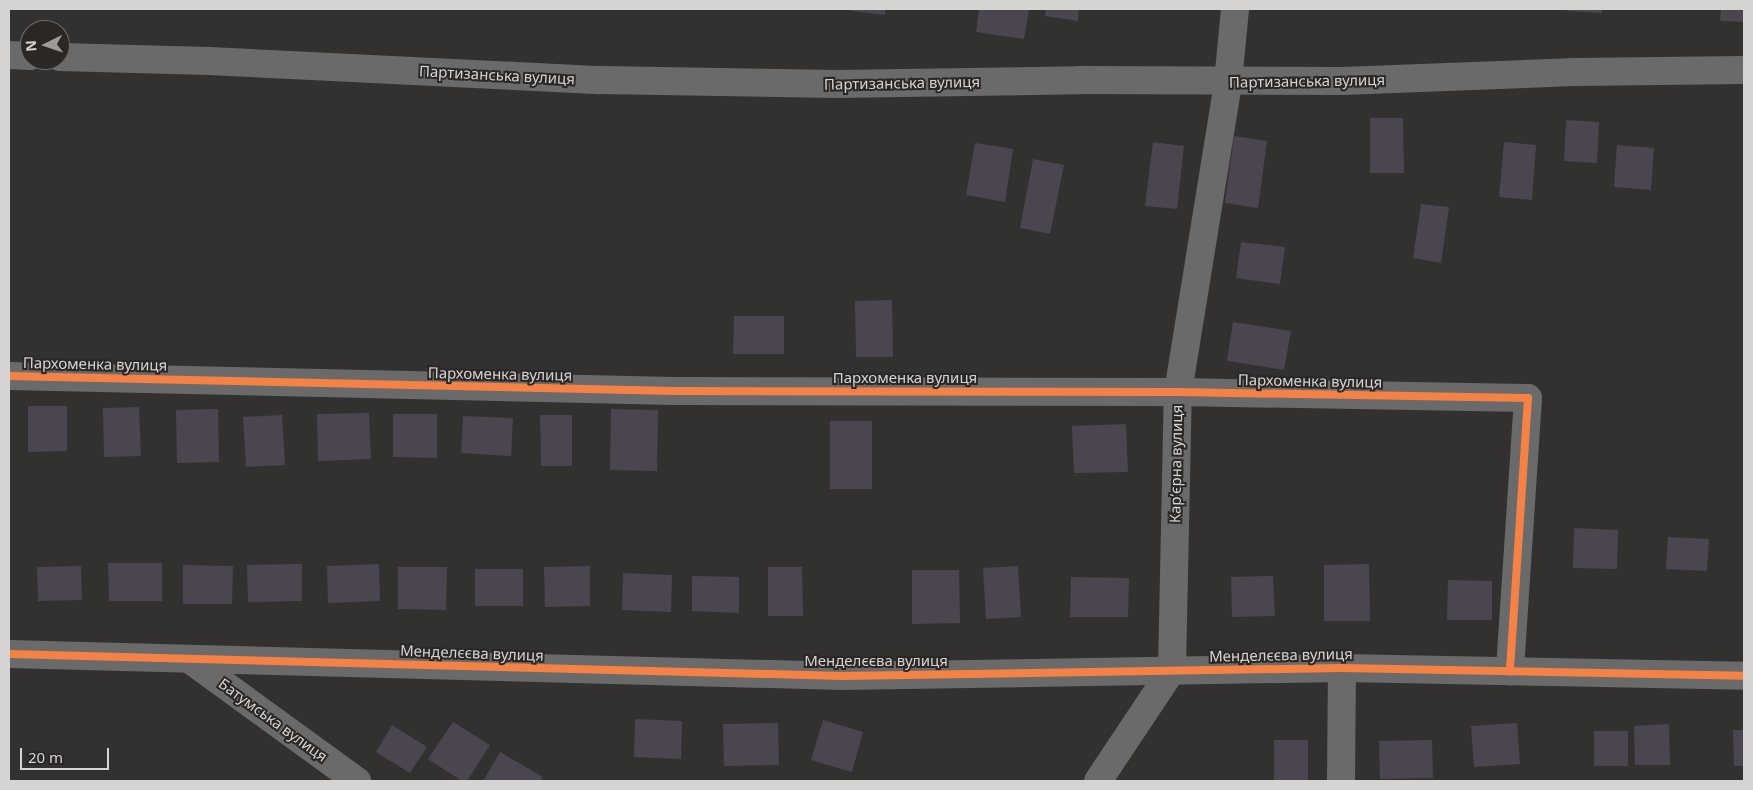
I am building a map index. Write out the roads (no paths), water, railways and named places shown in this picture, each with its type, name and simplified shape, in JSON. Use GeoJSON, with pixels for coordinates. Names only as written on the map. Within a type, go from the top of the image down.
{"type":"FeatureCollection","features":[{"type":"Feature","properties":{"kind":"street","name":"Кар’єрна вулиця"},"geometry":{"type":"LineString","coordinates":[[1172,670],[1178,392],[1228,82],[1235,9]]}},
{"type":"Feature","properties":{"kind":"street","name":"Партизанська вулиця"},"geometry":{"type":"LineString","coordinates":[[70,57],[601,80],[837,84],[1079,80],[1342,82],[1575,72],[1744,70]]}},
{"type":"Feature","properties":{"kind":"street","name":"Пархоменка вулиця"},"geometry":{"type":"LineString","coordinates":[[9,376],[664,391],[1178,392],[1528,398],[1510,671]]}},
{"type":"Feature","properties":{"kind":"street","name":"Менделєєва вулиця"},"geometry":{"type":"LineString","coordinates":[[9,654],[842,676],[1342,668],[1744,676]]}},
{"type":"Feature","properties":{"kind":"street","name":"Батумська вулиця"},"geometry":{"type":"LineString","coordinates":[[188,658],[357,781]]}},
{"type":"Feature","properties":{"kind":"street"},"geometry":{"type":"LineString","coordinates":[[1341,781],[1342,668]]}},
{"type":"Feature","properties":{"kind":"street"},"geometry":{"type":"LineString","coordinates":[[1098,781],[1172,670]]}}]}
